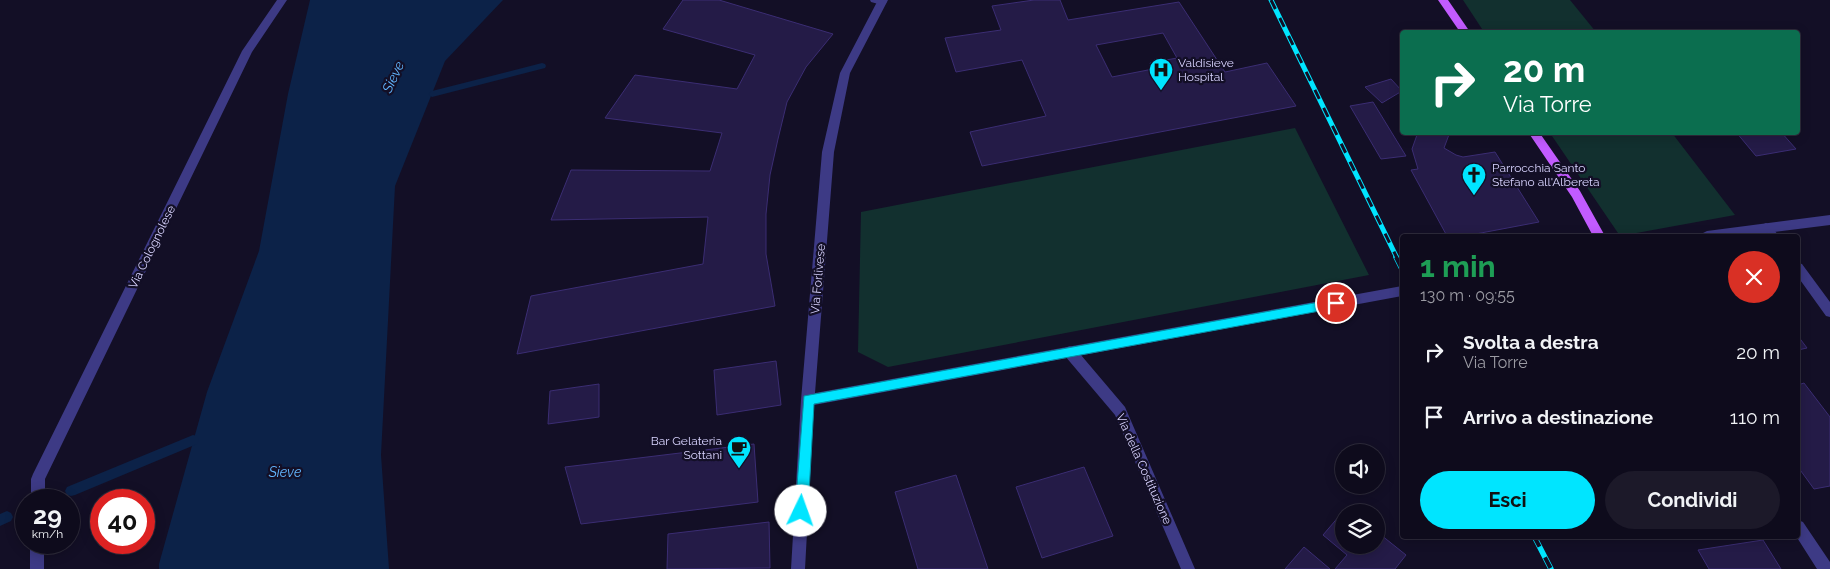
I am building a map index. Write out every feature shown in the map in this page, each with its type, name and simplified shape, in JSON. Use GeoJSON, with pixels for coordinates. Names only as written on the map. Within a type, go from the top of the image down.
{"type":"FeatureCollection","features":[{"type":"Feature","properties":{"kind":"main road"},"geometry":{"type":"LineString","coordinates":[[1442,0],[1464,30]]}},
{"type":"Feature","properties":{"kind":"main road"},"geometry":{"type":"LineString","coordinates":[[1535,135],[1576,194],[1598,234]]}},
{"type":"Feature","properties":{"kind":"street","name":"Via Colognolese"},"geometry":{"type":"LineString","coordinates":[[38,489],[38,479],[247,51],[282,0]]}},
{"type":"Feature","properties":{"kind":"street","name":"Via Forlivese"},"geometry":{"type":"LineString","coordinates":[[798,569],[808,400],[828,152],[845,73],[880,1]]}},
{"type":"Feature","properties":{"kind":"street"},"geometry":{"type":"LineString","coordinates":[[1738,234],[1769,232],[1830,220]]}},
{"type":"Feature","properties":{"kind":"street"},"geometry":{"type":"LineString","coordinates":[[1800,271],[1830,312]]}},
{"type":"Feature","properties":{"kind":"street"},"geometry":{"type":"LineString","coordinates":[[808,400],[1400,291]]}},
{"type":"Feature","properties":{"kind":"street","name":"Via della Costituzione"},"geometry":{"type":"LineString","coordinates":[[1070,352],[1120,411],[1188,569]]}},
{"type":"Feature","properties":{"kind":"street"},"geometry":{"type":"LineString","coordinates":[[1800,530],[1826,569]]}},
{"type":"Feature","properties":{"kind":"street"},"geometry":{"type":"LineString","coordinates":[[37,554],[37,569]]}},
{"type":"Feature","properties":{"kind":"green space"},"geometry":{"type":"Polygon","coordinates":[[[1463,0],[1570,0],[1594,30],[1483,30],[1463,0]]]}},
{"type":"Feature","properties":{"kind":"green space"},"geometry":{"type":"Polygon","coordinates":[[[1295,128],[1369,275],[888,367],[858,352],[861,212],[1295,128]]]}},
{"type":"Feature","properties":{"kind":"green space"},"geometry":{"type":"Polygon","coordinates":[[[1551,135],[1674,135],[1735,215],[1631,234],[1619,234],[1551,135]]]}},
{"type":"Feature","properties":{"kind":"water","name":"Sieve"},"geometry":{"type":"Polygon","coordinates":[[[310,0],[503,0],[445,61],[395,186],[381,455],[389,569],[159,569],[207,392],[259,251],[288,94],[310,0]]]}},
{"type":"Feature","properties":{"kind":"building"},"geometry":{"type":"Polygon","coordinates":[[[683,0],[719,0],[833,34],[806,67],[787,102],[770,175],[766,214],[766,254],[775,306],[517,354],[531,296],[703,264],[708,217],[551,220],[571,170],[710,171],[722,133],[605,118],[635,75],[737,89],[755,55],[663,29],[683,0]]]}},
{"type":"Feature","properties":{"kind":"building","name":"Valdisieve Hospital"},"geometry":{"type":"Polygon","coordinates":[[[1034,0],[1060,0],[1068,20],[1179,2],[1225,72],[1267,63],[1296,106],[982,166],[970,132],[1046,116],[1022,60],[956,72],[945,38],[1001,30],[992,6],[1034,0]],[[1163,33],[1096,45],[1112,77],[1153,69],[1150,63],[1177,58],[1163,33]]]}},
{"type":"Feature","properties":{"kind":"building"},"geometry":{"type":"Polygon","coordinates":[[[1391,79],[1400,89],[1400,92],[1382,103],[1365,87],[1391,79]]]}},
{"type":"Feature","properties":{"kind":"building"},"geometry":{"type":"Polygon","coordinates":[[[1373,102],[1406,156],[1381,159],[1350,106],[1373,102]]]}},
{"type":"Feature","properties":{"kind":"building","name":"Parrocchia Santo Stefano all'Albereta"},"geometry":{"type":"Polygon","coordinates":[[[1417,135],[1449,135],[1444,148],[1456,155],[1463,157],[1495,152],[1539,222],[1476,234],[1446,234],[1411,170],[1418,169],[1412,149],[1417,135]]]}},
{"type":"Feature","properties":{"kind":"building"},"geometry":{"type":"Polygon","coordinates":[[[1738,135],[1784,135],[1796,149],[1756,156],[1738,135]]]}},
{"type":"Feature","properties":{"kind":"building"},"geometry":{"type":"Polygon","coordinates":[[[1800,339],[1807,348],[1800,350],[1800,339]]]}},
{"type":"Feature","properties":{"kind":"building"},"geometry":{"type":"Polygon","coordinates":[[[776,361],[781,405],[717,415],[714,370],[776,361]]]}},
{"type":"Feature","properties":{"kind":"building"},"geometry":{"type":"Polygon","coordinates":[[[1804,383],[1830,417],[1830,486],[1814,489],[1800,470],[1800,384],[1804,383]]]}},
{"type":"Feature","properties":{"kind":"building"},"geometry":{"type":"Polygon","coordinates":[[[599,384],[599,417],[548,424],[550,391],[599,384]]]}},
{"type":"Feature","properties":{"kind":"building"},"geometry":{"type":"Polygon","coordinates":[[[754,444],[758,502],[581,524],[565,467],[754,444]]]}},
{"type":"Feature","properties":{"kind":"building"},"geometry":{"type":"Polygon","coordinates":[[[1084,467],[1113,536],[1042,558],[1016,487],[1084,467]]]}},
{"type":"Feature","properties":{"kind":"building"},"geometry":{"type":"Polygon","coordinates":[[[956,475],[988,569],[918,569],[895,492],[956,475]]]}},
{"type":"Feature","properties":{"kind":"building"},"geometry":{"type":"Polygon","coordinates":[[[1335,521],[1335,545],[1323,535],[1335,521]]]}},
{"type":"Feature","properties":{"kind":"building"},"geometry":{"type":"Polygon","coordinates":[[[769,522],[770,568],[667,569],[668,534],[769,522]]]}},
{"type":"Feature","properties":{"kind":"building"},"geometry":{"type":"Polygon","coordinates":[[[1385,538],[1406,555],[1395,569],[1335,569],[1347,555],[1346,554],[1385,554],[1385,538]]]}},
{"type":"Feature","properties":{"kind":"building"},"geometry":{"type":"Polygon","coordinates":[[[1763,540],[1781,569],[1709,569],[1698,550],[1763,540]]]}},
{"type":"Feature","properties":{"kind":"building"},"geometry":{"type":"Polygon","coordinates":[[[1304,547],[1330,569],[1285,569],[1304,547]]]}},
{"type":"Feature","properties":{"kind":"waterway"},"geometry":{"type":"LineString","coordinates":[[432,94],[542,66]]}},
{"type":"Feature","properties":{"kind":"waterway"},"geometry":{"type":"LineString","coordinates":[[76,489],[193,440]]}},
{"type":"Feature","properties":{"kind":"waterway"},"geometry":{"type":"LineString","coordinates":[[0,520],[7,517]]}},
{"type":"Feature","properties":{"kind":"railway"},"geometry":{"type":"LineString","coordinates":[[1271,0],[1397,258]]}},
{"type":"Feature","properties":{"kind":"railway"},"geometry":{"type":"LineString","coordinates":[[1396,257],[1400,265]]}},
{"type":"Feature","properties":{"kind":"railway"},"geometry":{"type":"LineString","coordinates":[[1536,539],[1551,569]]}},
{"type":"Feature","properties":{"kind":"place","name":"Valdisieve Hospital"},"geometry":{"type":"Point","coordinates":[1161,91]}},
{"type":"Feature","properties":{"kind":"place","name":"Parrocchia Santo Stefano all'Albereta"},"geometry":{"type":"Point","coordinates":[1474,196]}},
{"type":"Feature","properties":{"kind":"place","name":"Bar Gelateria Sottani"},"geometry":{"type":"Point","coordinates":[739,469]}},
{"type":"Feature","properties":{"kind":"route"},"geometry":{"type":"LineString","coordinates":[[801,511],[808,400],[1336,303]]}}]}
